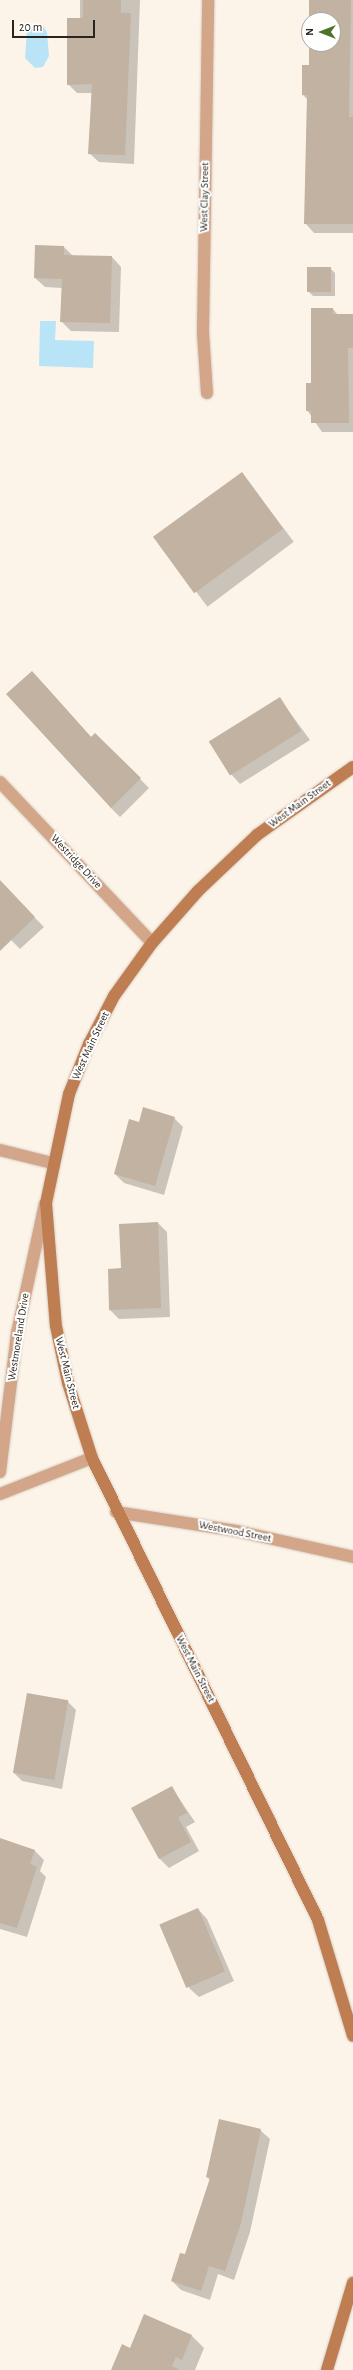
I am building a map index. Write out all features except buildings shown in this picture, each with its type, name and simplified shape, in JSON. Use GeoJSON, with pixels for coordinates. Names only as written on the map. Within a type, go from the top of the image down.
{"type":"FeatureCollection","features":[{"type":"Feature","properties":{"kind":"main road","name":"West Main Street"},"geometry":{"type":"LineString","coordinates":[[353,767],[257,835],[198,891],[152,943],[114,996],[89,1044],[69,1094],[52,1163],[46,1203],[56,1326],[68,1383],[92,1458],[116,1512],[276,1830],[318,1920],[353,2036]]}},
{"type":"Feature","properties":{"kind":"main road"},"geometry":{"type":"LineString","coordinates":[[327,2370],[353,2283]]}},
{"type":"Feature","properties":{"kind":"street","name":"West Clay Street"},"geometry":{"type":"LineString","coordinates":[[208,0],[203,332],[208,393]]}},
{"type":"Feature","properties":{"kind":"street","name":"Westridge Drive"},"geometry":{"type":"LineString","coordinates":[[0,782],[152,943]]}},
{"type":"Feature","properties":{"kind":"street"},"geometry":{"type":"LineString","coordinates":[[0,1150],[52,1163]]}},
{"type":"Feature","properties":{"kind":"street","name":"Westmoreland Drive"},"geometry":{"type":"LineString","coordinates":[[0,1472],[17,1333],[46,1203]]}},
{"type":"Feature","properties":{"kind":"street"},"geometry":{"type":"LineString","coordinates":[[0,1494],[92,1458]]}},
{"type":"Feature","properties":{"kind":"street","name":"Westwood Street"},"geometry":{"type":"LineString","coordinates":[[116,1512],[236,1531],[353,1558]]}},
{"type":"Feature","properties":{"kind":"water"},"geometry":{"type":"Polygon","coordinates":[[[33,26],[43,26],[47,32],[49,56],[43,67],[35,68],[25,58],[27,30],[33,26]]]}},
{"type":"Feature","properties":{"kind":"water"},"geometry":{"type":"Polygon","coordinates":[[[40,321],[56,321],[55,340],[94,341],[93,368],[39,366],[40,321]]]}}]}
